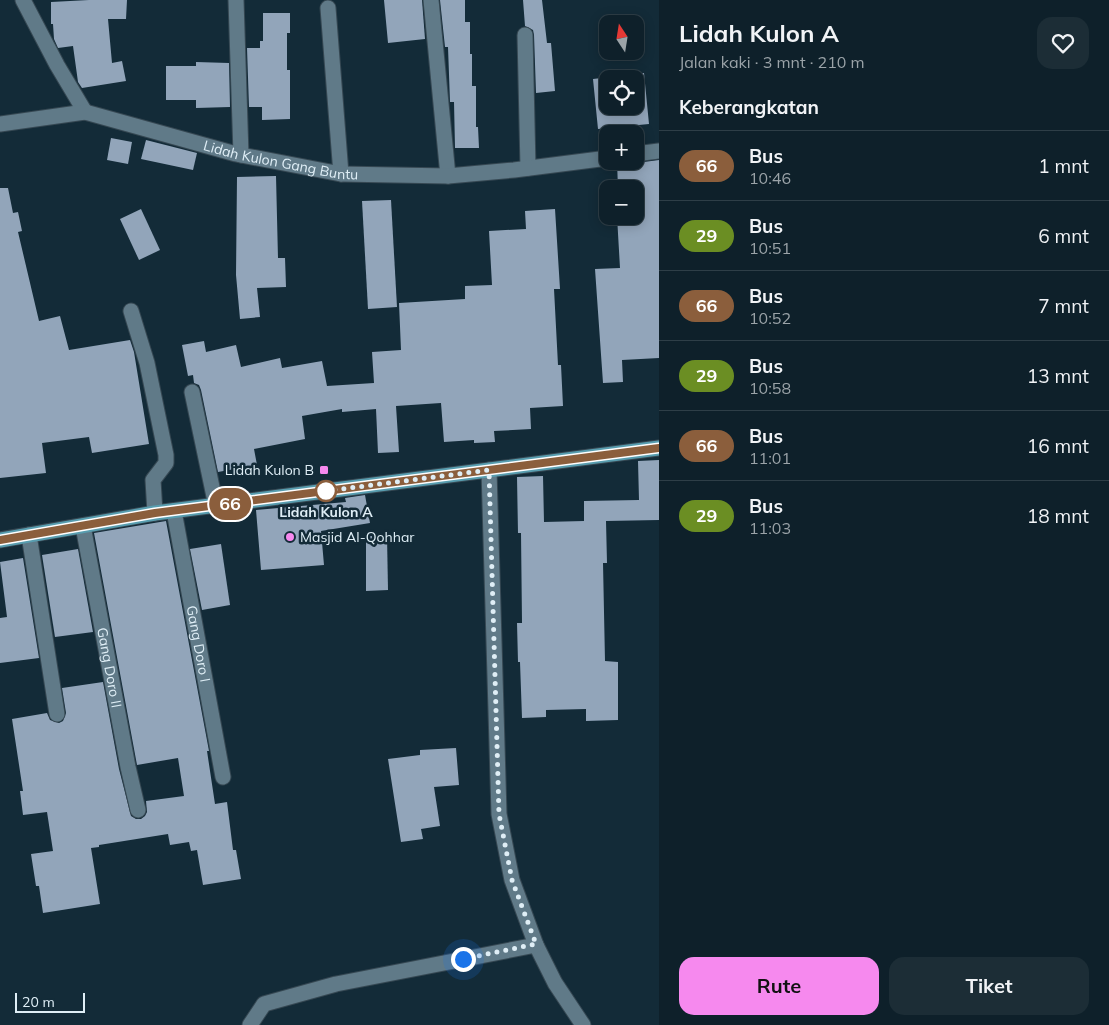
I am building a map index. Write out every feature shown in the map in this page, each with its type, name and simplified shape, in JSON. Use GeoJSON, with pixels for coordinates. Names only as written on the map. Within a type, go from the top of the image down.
{"type":"FeatureCollection","features":[{"type":"Feature","properties":{"kind":"main road"},"geometry":{"type":"LineString","coordinates":[[0,540],[155,513],[659,448]]}},
{"type":"Feature","properties":{"kind":"street"},"geometry":{"type":"LineString","coordinates":[[236,0],[241,155]]}},
{"type":"Feature","properties":{"kind":"street"},"geometry":{"type":"LineString","coordinates":[[431,0],[448,176]]}},
{"type":"Feature","properties":{"kind":"street"},"geometry":{"type":"LineString","coordinates":[[0,124],[85,112],[57,65],[25,1]]}},
{"type":"Feature","properties":{"kind":"street"},"geometry":{"type":"LineString","coordinates":[[328,8],[341,174]]}},
{"type":"Feature","properties":{"kind":"street"},"geometry":{"type":"LineString","coordinates":[[525,35],[528,168]]}},
{"type":"Feature","properties":{"kind":"street","name":"Lidah Kulon Gang Buntu"},"geometry":{"type":"LineString","coordinates":[[85,112],[241,155],[341,174],[448,176],[599,159]]}},
{"type":"Feature","properties":{"kind":"street"},"geometry":{"type":"LineString","coordinates":[[644,153],[659,151]]}},
{"type":"Feature","properties":{"kind":"street"},"geometry":{"type":"LineString","coordinates":[[131,311],[148,363],[166,455],[166,463],[153,480],[155,513]]}},
{"type":"Feature","properties":{"kind":"street"},"geometry":{"type":"LineString","coordinates":[[192,392],[216,506]]}},
{"type":"Feature","properties":{"kind":"street"},"geometry":{"type":"LineString","coordinates":[[489,470],[499,814],[512,880],[536,944],[556,983],[583,1025]]}},
{"type":"Feature","properties":{"kind":"street","name":"Gang Doro I"},"geometry":{"type":"LineString","coordinates":[[174,511],[223,777]]}},
{"type":"Feature","properties":{"kind":"street","name":"Gang Doro II"},"geometry":{"type":"LineString","coordinates":[[83,526],[138,810]]}},
{"type":"Feature","properties":{"kind":"street"},"geometry":{"type":"LineString","coordinates":[[29,535],[57,714]]}},
{"type":"Feature","properties":{"kind":"street"},"geometry":{"type":"LineString","coordinates":[[250,1025],[264,1004],[336,984],[536,944]]}},
{"type":"Feature","properties":{"kind":"building"},"geometry":{"type":"Polygon","coordinates":[[[127,0],[126,19],[108,19],[112,63],[122,61],[126,81],[82,88],[78,82],[73,46],[58,48],[54,39],[53,24],[51,24],[51,2],[127,0]]]}},
{"type":"Feature","properties":{"kind":"building"},"geometry":{"type":"Polygon","coordinates":[[[384,0],[422,0],[425,39],[388,43],[384,0]]]}},
{"type":"Feature","properties":{"kind":"building"},"geometry":{"type":"Polygon","coordinates":[[[440,0],[465,0],[465,22],[470,22],[472,86],[476,86],[476,127],[478,127],[479,148],[455,148],[454,102],[450,102],[448,47],[445,47],[440,0]]]}},
{"type":"Feature","properties":{"kind":"building"},"geometry":{"type":"Polygon","coordinates":[[[523,0],[542,0],[547,43],[551,43],[555,91],[536,93],[534,35],[533,30],[525,26],[523,0]]]}},
{"type":"Feature","properties":{"kind":"building"},"geometry":{"type":"Polygon","coordinates":[[[263,13],[290,13],[290,33],[287,33],[287,70],[290,70],[290,119],[262,120],[262,107],[249,107],[247,48],[260,48],[260,41],[263,41],[263,13]]]}},
{"type":"Feature","properties":{"kind":"building"},"geometry":{"type":"Polygon","coordinates":[[[196,62],[229,63],[230,107],[196,108],[196,100],[166,100],[166,66],[196,66],[196,62]]]}},
{"type":"Feature","properties":{"kind":"building"},"geometry":{"type":"Polygon","coordinates":[[[644,73],[649,124],[599,125],[598,129],[593,79],[599,78],[599,115],[644,115],[644,73]]]}},
{"type":"Feature","properties":{"kind":"building"},"geometry":{"type":"Polygon","coordinates":[[[111,138],[132,142],[128,164],[107,160],[111,138]]]}},
{"type":"Feature","properties":{"kind":"building"},"geometry":{"type":"Polygon","coordinates":[[[146,140],[197,153],[193,170],[141,159],[146,140]]]}},
{"type":"Feature","properties":{"kind":"building"},"geometry":{"type":"Polygon","coordinates":[[[659,160],[659,358],[622,360],[623,382],[603,383],[595,269],[620,268],[618,225],[644,225],[644,180],[618,180],[617,170],[644,170],[644,162],[659,160]]]}},
{"type":"Feature","properties":{"kind":"building"},"geometry":{"type":"Polygon","coordinates":[[[276,176],[278,258],[285,258],[286,287],[257,288],[260,317],[240,319],[236,275],[237,177],[276,176]]]}},
{"type":"Feature","properties":{"kind":"building"},"geometry":{"type":"Polygon","coordinates":[[[0,188],[8,188],[13,213],[18,212],[22,231],[18,232],[39,321],[60,316],[69,350],[130,340],[134,352],[149,444],[92,453],[89,437],[42,443],[46,473],[0,478],[0,188]]]}},
{"type":"Feature","properties":{"kind":"building"},"geometry":{"type":"Polygon","coordinates":[[[391,200],[397,307],[368,309],[362,201],[391,200]]]}},
{"type":"Feature","properties":{"kind":"building"},"geometry":{"type":"Polygon","coordinates":[[[141,209],[160,250],[139,260],[120,219],[141,209]]]}},
{"type":"Feature","properties":{"kind":"building"},"geometry":{"type":"Polygon","coordinates":[[[555,209],[560,289],[554,289],[558,365],[561,365],[563,406],[530,408],[531,429],[494,431],[495,442],[474,443],[474,440],[444,442],[441,403],[396,406],[399,452],[378,453],[376,409],[342,412],[342,409],[302,416],[305,439],[254,449],[257,465],[218,472],[201,390],[199,385],[194,383],[193,375],[188,376],[182,345],[204,341],[206,352],[236,345],[241,367],[280,358],[282,368],[322,361],[327,386],[374,383],[372,352],[401,350],[399,303],[465,299],[465,286],[492,285],[489,231],[526,229],[525,211],[555,209]]]}},
{"type":"Feature","properties":{"kind":"building"},"geometry":{"type":"Polygon","coordinates":[[[659,460],[659,520],[606,521],[607,563],[603,563],[605,661],[618,662],[618,720],[586,721],[586,709],[546,710],[546,717],[522,718],[517,623],[522,623],[521,533],[518,533],[517,477],[543,476],[544,522],[584,521],[584,501],[639,500],[638,461],[659,460]]]}},
{"type":"Feature","properties":{"kind":"building","name":"Masjid Al-Qohhar"},"geometry":{"type":"Polygon","coordinates":[[[365,495],[370,523],[321,531],[324,565],[261,570],[256,510],[346,502],[345,498],[365,495]]]}},
{"type":"Feature","properties":{"kind":"building"},"geometry":{"type":"Polygon","coordinates":[[[166,521],[209,751],[207,751],[215,804],[227,802],[233,850],[236,850],[241,879],[203,885],[197,850],[191,851],[189,842],[170,845],[168,834],[99,845],[99,847],[91,848],[100,904],[43,913],[31,854],[53,851],[47,812],[23,815],[20,791],[23,791],[12,719],[47,713],[50,720],[59,723],[63,721],[66,713],[62,688],[103,682],[119,769],[131,816],[141,819],[145,816],[147,812],[146,801],[184,796],[178,758],[137,765],[94,533],[166,521]]]}},
{"type":"Feature","properties":{"kind":"building"},"geometry":{"type":"Polygon","coordinates":[[[366,536],[387,536],[388,590],[366,591],[366,536]]]}},
{"type":"Feature","properties":{"kind":"building"},"geometry":{"type":"Polygon","coordinates":[[[221,544],[230,605],[202,610],[190,549],[221,544]]]}},
{"type":"Feature","properties":{"kind":"building"},"geometry":{"type":"Polygon","coordinates":[[[78,549],[93,632],[55,637],[42,555],[78,549]]]}},
{"type":"Feature","properties":{"kind":"building"},"geometry":{"type":"Polygon","coordinates":[[[23,558],[39,658],[0,663],[0,618],[7,617],[0,562],[23,558]]]}},
{"type":"Feature","properties":{"kind":"building"},"geometry":{"type":"Polygon","coordinates":[[[456,748],[459,785],[434,787],[440,826],[421,829],[423,839],[401,842],[388,759],[420,755],[420,750],[456,748]]]}},
{"type":"Feature","properties":{"kind":"bus line","name":"66"},"geometry":{"type":"LineString","coordinates":[[0,540],[155,513],[659,448]]}},
{"type":"Feature","properties":{"kind":"place","name":"Lidah Kulon B"},"geometry":{"type":"Point","coordinates":[324,470]}},
{"type":"Feature","properties":{"kind":"place","name":"Lidah Kulon A"},"geometry":{"type":"Point","coordinates":[326,491]}},
{"type":"Feature","properties":{"kind":"place","name":"Masjid Al-Qohhar"},"geometry":{"type":"Point","coordinates":[290,537]}},
{"type":"Feature","properties":{"kind":"route"},"geometry":{"type":"LineString","coordinates":[[326,491],[489,470],[499,814],[512,880],[536,944],[463,959]]}}]}
